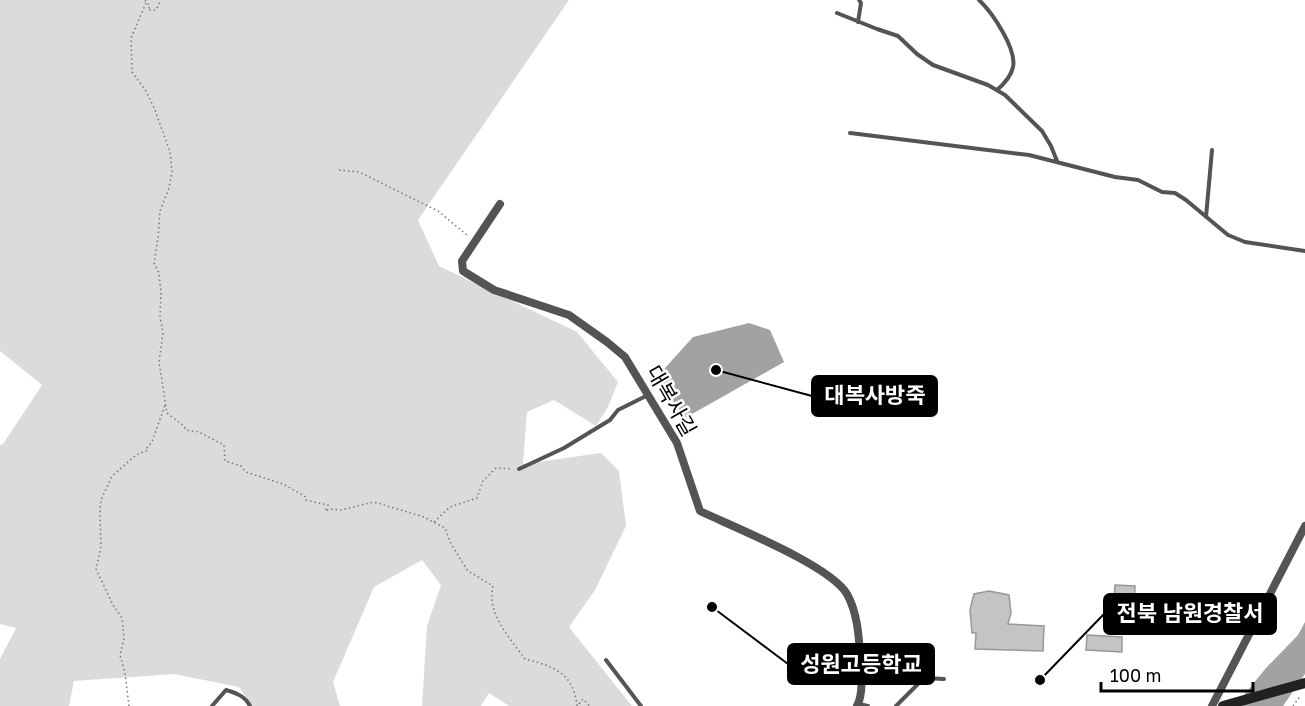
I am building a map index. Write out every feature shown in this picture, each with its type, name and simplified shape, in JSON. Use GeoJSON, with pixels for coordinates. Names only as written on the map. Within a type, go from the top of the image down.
{"type":"FeatureCollection","features":[{"type":"Feature","properties":{"kind":"street","name":"대복사길"},"geometry":{"type":"LineString","coordinates":[[500,204],[462,261],[463,271],[494,290],[569,315],[607,342],[625,357],[677,443],[699,511],[805,560],[834,578],[847,594],[859,630],[861,673],[857,705]]}},
{"type":"Feature","properties":{"kind":"street"},"geometry":{"type":"LineString","coordinates":[[1212,706],[1305,526]]}},
{"type":"Feature","properties":{"kind":"street"},"geometry":{"type":"LineString","coordinates":[[1227,705],[1305,683]]}},
{"type":"Feature","properties":{"kind":"lane"},"geometry":{"type":"LineString","coordinates":[[858,22],[861,3],[859,0]]}},
{"type":"Feature","properties":{"kind":"lane"},"geometry":{"type":"LineString","coordinates":[[979,0],[988,8],[1002,29],[1014,65],[1006,81],[997,90]]}},
{"type":"Feature","properties":{"kind":"lane"},"geometry":{"type":"LineString","coordinates":[[837,13],[898,36],[933,65],[969,77],[1005,95],[1042,131],[1057,162]]}},
{"type":"Feature","properties":{"kind":"lane"},"geometry":{"type":"LineString","coordinates":[[850,133],[1029,155],[1115,177],[1138,180],[1162,192],[1175,194],[1228,235],[1245,242],[1305,251]]}},
{"type":"Feature","properties":{"kind":"lane"},"geometry":{"type":"LineString","coordinates":[[1206,217],[1212,150]]}},
{"type":"Feature","properties":{"kind":"lane"},"geometry":{"type":"LineString","coordinates":[[519,469],[564,448],[610,420],[618,410],[649,395]]}},
{"type":"Feature","properties":{"kind":"lane"},"geometry":{"type":"LineString","coordinates":[[606,660],[641,706]]}},
{"type":"Feature","properties":{"kind":"lane"},"geometry":{"type":"LineString","coordinates":[[896,706],[924,678],[944,679]]}},
{"type":"Feature","properties":{"kind":"lane"},"geometry":{"type":"LineString","coordinates":[[212,706],[226,690],[237,693],[247,700],[250,706]]}},
{"type":"Feature","properties":{"kind":"lane"},"geometry":{"type":"LineString","coordinates":[[857,705],[868,706]]}},
{"type":"Feature","properties":{"kind":"path"},"geometry":{"type":"LineString","coordinates":[[161,0],[156,10],[148,10],[150,6],[146,1],[131,38],[132,72],[146,91],[155,110],[170,152],[172,172],[169,188],[160,211],[154,263],[159,273],[161,293],[160,316],[163,333],[159,362],[167,413],[186,430],[199,432],[224,445],[225,461],[241,466],[246,472],[290,487],[306,497],[306,500],[328,505],[325,511],[332,508],[341,510],[374,501],[424,517],[445,528],[451,544],[468,571],[493,586],[490,598],[500,624],[525,659],[545,663],[562,672],[576,697],[577,706],[583,699],[590,706]]}},
{"type":"Feature","properties":{"kind":"path"},"geometry":{"type":"LineString","coordinates":[[339,170],[359,172],[438,211],[475,241]]}},
{"type":"Feature","properties":{"kind":"path"},"geometry":{"type":"LineString","coordinates":[[129,706],[125,672],[120,655],[124,638],[122,618],[113,605],[96,569],[102,547],[101,500],[112,476],[136,456],[148,450],[165,404]]}},
{"type":"Feature","properties":{"kind":"path"},"geometry":{"type":"LineString","coordinates":[[433,522],[450,507],[477,498],[483,481],[496,468],[519,469]]}},
{"type":"Feature","properties":{"kind":"path"},"geometry":{"type":"LineString","coordinates":[[1293,706],[1305,690]]}},
{"type":"Feature","properties":{"kind":"shaded area"},"geometry":{"type":"Polygon","coordinates":[[[0,0],[569,0],[418,220],[439,266],[577,332],[618,382],[608,407],[596,426],[554,400],[527,412],[523,464],[601,453],[619,471],[626,526],[595,590],[569,627],[632,706],[509,706],[489,693],[481,706],[422,706],[427,626],[441,585],[422,560],[374,587],[333,682],[340,706],[252,706],[239,687],[174,674],[74,681],[69,706],[0,706],[0,659],[16,628],[0,624],[0,445],[3,444],[42,385],[0,351],[0,0]]]}},
{"type":"Feature","properties":{"kind":"shaded area"},"geometry":{"type":"Polygon","coordinates":[[[749,323],[770,330],[784,362],[685,418],[656,378],[693,337],[749,323]]]}},
{"type":"Feature","properties":{"kind":"shaded area"},"geometry":{"type":"Polygon","coordinates":[[[1305,622],[1305,674],[1283,706],[1235,706],[1266,668],[1298,635],[1305,622]]]}},
{"type":"Feature","properties":{"kind":"building"},"geometry":{"type":"Polygon","coordinates":[[[1115,585],[1135,586],[1134,619],[1113,618],[1115,585]]]}},
{"type":"Feature","properties":{"kind":"building"},"geometry":{"type":"Polygon","coordinates":[[[989,591],[1009,595],[1011,613],[1008,624],[1044,626],[1043,651],[975,649],[976,633],[972,633],[970,610],[974,594],[989,591]]]}},
{"type":"Feature","properties":{"kind":"building"},"geometry":{"type":"Polygon","coordinates":[[[1087,635],[1122,637],[1122,652],[1086,650],[1087,635]]]}},
{"type":"Feature","properties":{"kind":"place","name":"대복사방죽"},"geometry":{"type":"Point","coordinates":[716,370]}},
{"type":"Feature","properties":{"kind":"place","name":"성원고등학교"},"geometry":{"type":"Point","coordinates":[712,607]}},
{"type":"Feature","properties":{"kind":"place","name":"전북 남원경찰서"},"geometry":{"type":"Point","coordinates":[1040,680]}}]}
